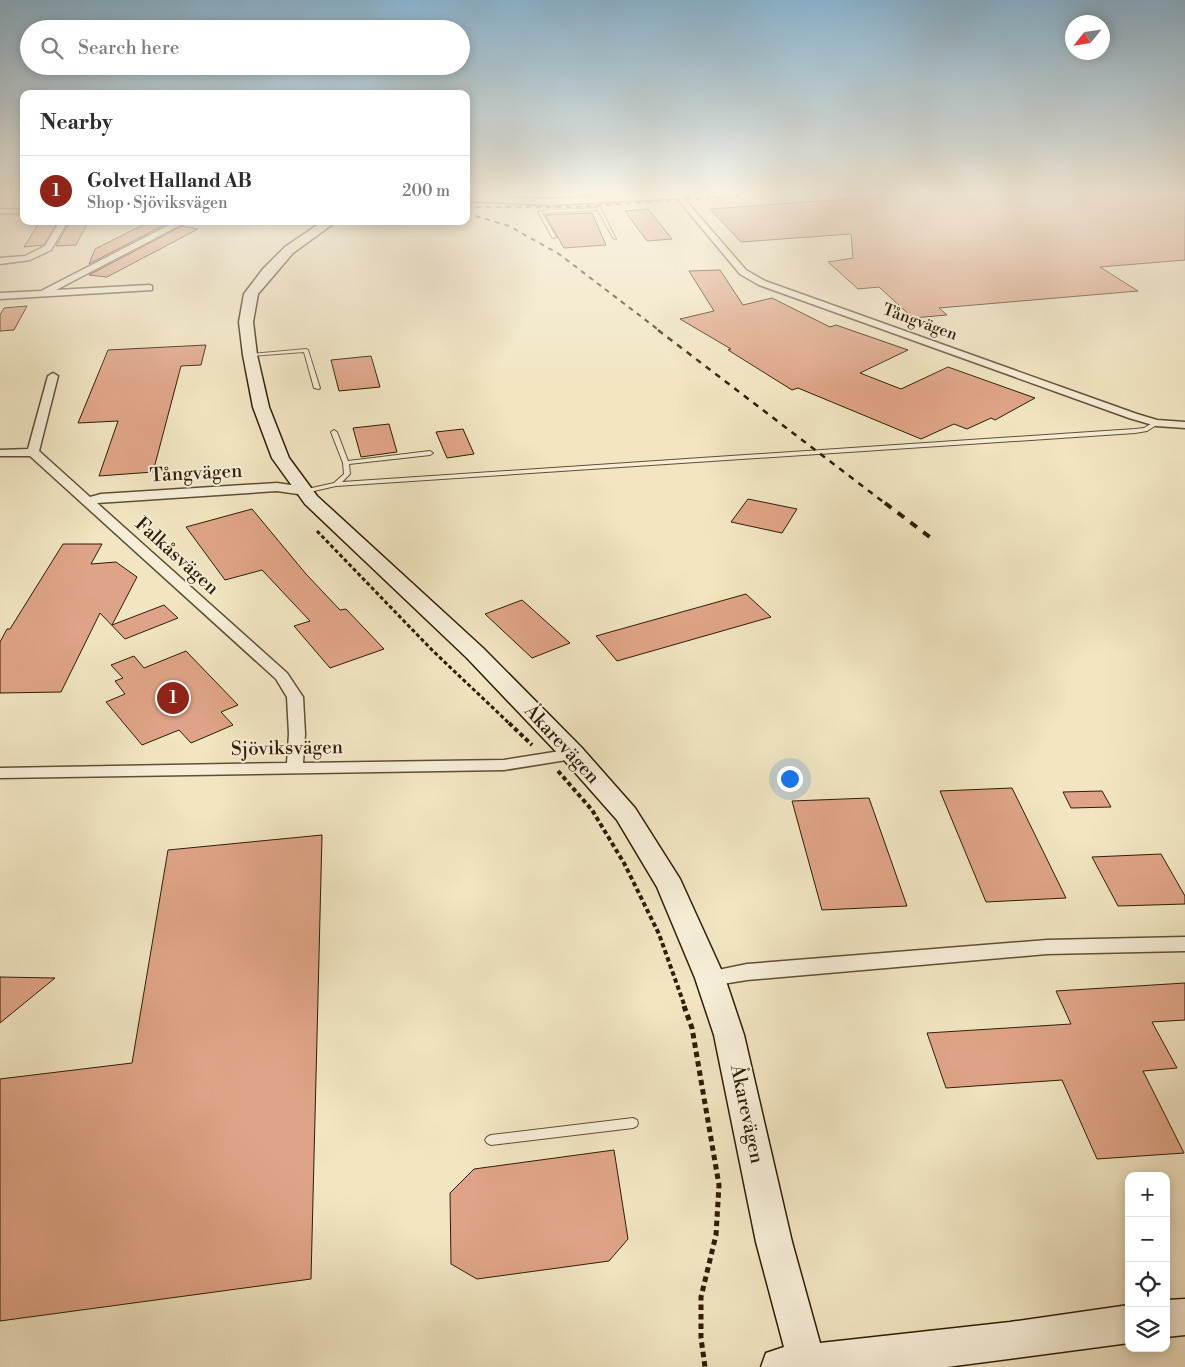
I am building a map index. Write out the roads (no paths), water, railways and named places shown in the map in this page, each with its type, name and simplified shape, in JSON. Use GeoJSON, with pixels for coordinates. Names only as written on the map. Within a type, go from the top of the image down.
{"type":"FeatureCollection","features":[{"type":"Feature","properties":{"kind":"street"},"geometry":{"type":"LineString","coordinates":[[0,261],[20,259]]}},
{"type":"Feature","properties":{"kind":"street"},"geometry":{"type":"LineString","coordinates":[[44,293],[111,259]]}},
{"type":"Feature","properties":{"kind":"street","name":"Åkarevägen"},"geometry":{"type":"LineString","coordinates":[[281,259],[251,294],[246,322],[250,355],[261,407],[281,458],[311,500],[475,654],[573,754],[626,814],[670,886],[710,978],[729,1035],[774,1242],[798,1366]]}},
{"type":"Feature","properties":{"kind":"street","name":"Tångvägen"},"geometry":{"type":"LineString","coordinates":[[732,259],[752,279],[1156,423],[1185,425]]}},
{"type":"Feature","properties":{"kind":"street"},"geometry":{"type":"LineString","coordinates":[[0,296],[149,288]]}},
{"type":"Feature","properties":{"kind":"street"},"geometry":{"type":"LineString","coordinates":[[0,453],[33,452],[53,376]]}},
{"type":"Feature","properties":{"kind":"street","name":"Falkåsvägen"},"geometry":{"type":"LineString","coordinates":[[33,452],[282,676],[295,697],[297,734],[295,769]]}},
{"type":"Feature","properties":{"kind":"street","name":"Tångvägen"},"geometry":{"type":"LineString","coordinates":[[89,501],[101,498],[277,487],[305,491]]}},
{"type":"Feature","properties":{"kind":"street","name":"Sjöviksvägen"},"geometry":{"type":"LineString","coordinates":[[0,773],[504,765],[573,754]]}},
{"type":"Feature","properties":{"kind":"street"},"geometry":{"type":"LineString","coordinates":[[710,978],[747,972],[1047,948],[1185,944]]}},
{"type":"Feature","properties":{"kind":"street"},"geometry":{"type":"LineString","coordinates":[[1170,1319],[1185,1317]]}},
{"type":"Feature","properties":{"kind":"street"},"geometry":{"type":"LineString","coordinates":[[798,1366],[925,1352],[1125,1325]]}},
{"type":"Feature","properties":{"kind":"lane"},"geometry":{"type":"LineString","coordinates":[[250,355],[306,350],[317,388]]}},
{"type":"Feature","properties":{"kind":"lane"},"geometry":{"type":"LineString","coordinates":[[305,491],[336,484],[1135,431],[1145,430],[1156,423]]}},
{"type":"Feature","properties":{"kind":"lane"},"geometry":{"type":"LineString","coordinates":[[334,432],[346,463],[348,474],[336,484]]}},
{"type":"Feature","properties":{"kind":"lane"},"geometry":{"type":"LineString","coordinates":[[346,463],[430,453]]}},
{"type":"Feature","properties":{"kind":"lane"},"geometry":{"type":"LineString","coordinates":[[491,1140],[633,1123]]}},
{"type":"Feature","properties":{"kind":"railway"},"geometry":{"type":"LineString","coordinates":[[565,259],[660,331]]}},
{"type":"Feature","properties":{"kind":"railway"},"geometry":{"type":"LineString","coordinates":[[658,330],[886,504]]}},
{"type":"Feature","properties":{"kind":"railway"},"geometry":{"type":"LineString","coordinates":[[885,503],[935,541]]}},
{"type":"Feature","properties":{"kind":"place","name":"Golvet Halland AB"},"geometry":{"type":"Point","coordinates":[173,698]}}]}
